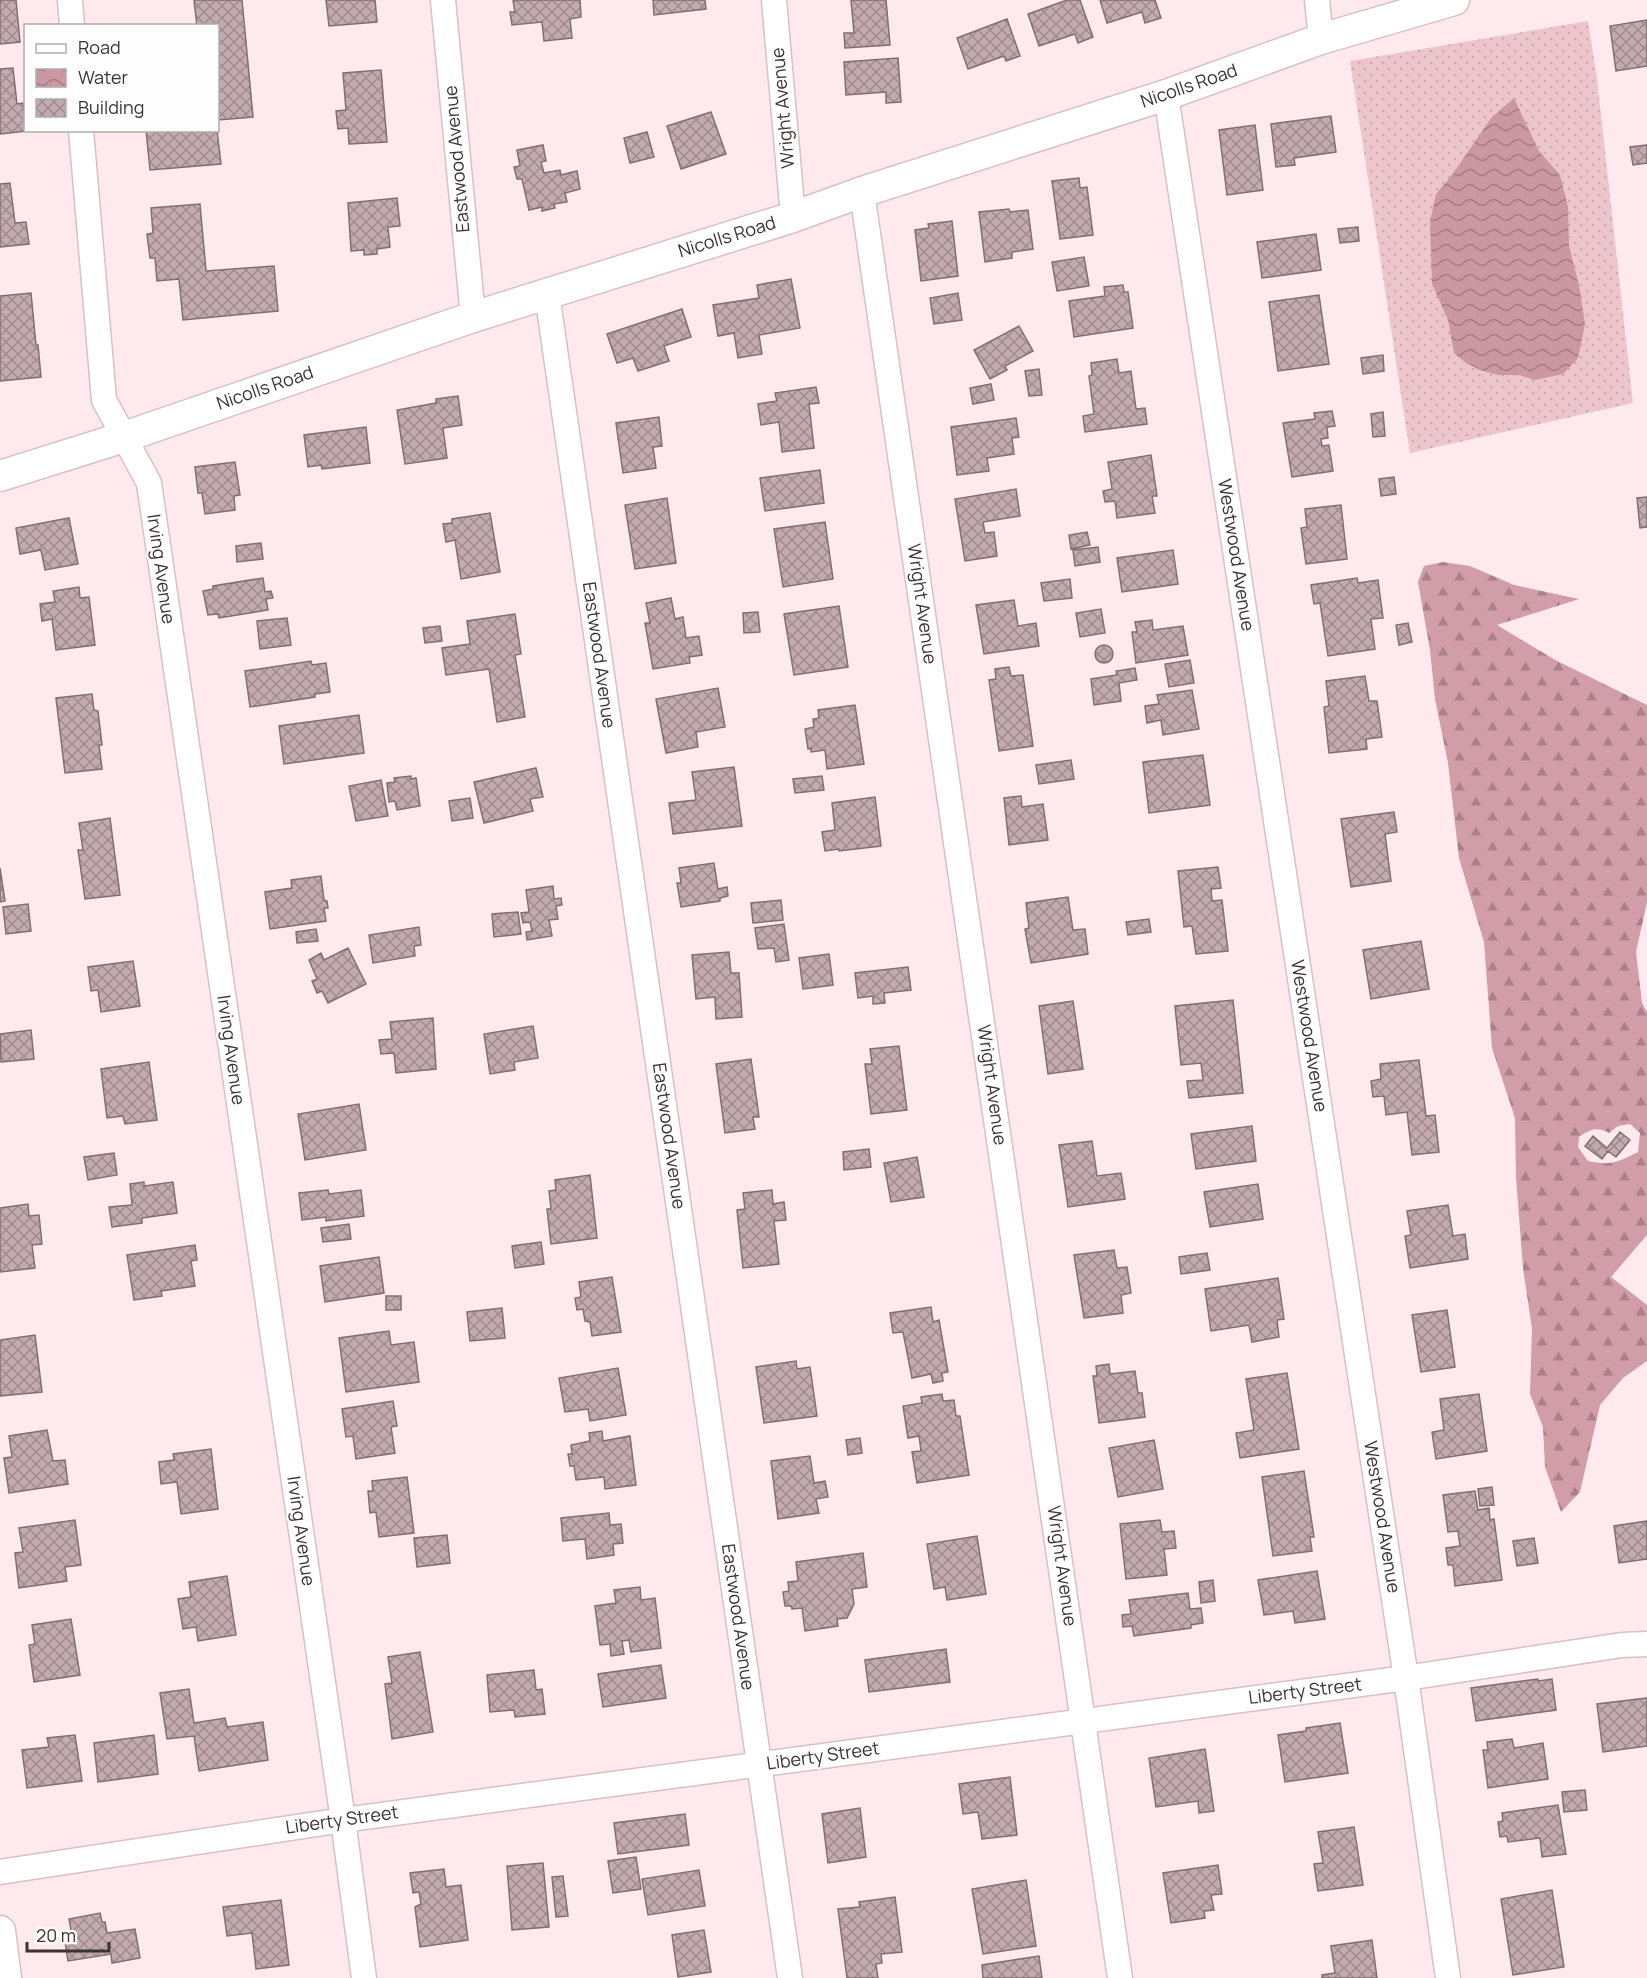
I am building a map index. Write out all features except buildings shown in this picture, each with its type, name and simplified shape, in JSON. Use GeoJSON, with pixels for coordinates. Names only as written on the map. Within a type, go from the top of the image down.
{"type":"FeatureCollection","features":[{"type":"Feature","properties":{"kind":"street"},"geometry":{"type":"LineString","coordinates":[[70,0],[72,24]]}},
{"type":"Feature","properties":{"kind":"street","name":"Eastwood Avenue"},"geometry":{"type":"LineString","coordinates":[[443,0],[473,317]]}},
{"type":"Feature","properties":{"kind":"street","name":"Wright Avenue"},"geometry":{"type":"LineString","coordinates":[[774,0],[793,217]]}},
{"type":"Feature","properties":{"kind":"street"},"geometry":{"type":"LineString","coordinates":[[1317,0],[1321,39]]}},
{"type":"Feature","properties":{"kind":"street","name":"Nicolls Road"},"geometry":{"type":"LineString","coordinates":[[0,476],[124,437],[473,317],[793,217],[862,192],[1166,94],[1321,39],[1454,0]]}},
{"type":"Feature","properties":{"kind":"street","name":"Westwood Avenue"},"geometry":{"type":"LineString","coordinates":[[1166,94],[1406,1678],[1448,1978]]}},
{"type":"Feature","properties":{"kind":"street","name":"Irving Avenue"},"geometry":{"type":"LineString","coordinates":[[81,132],[104,400],[149,483],[364,1978]]}},
{"type":"Feature","properties":{"kind":"street","name":"Wright Avenue"},"geometry":{"type":"LineString","coordinates":[[862,192],[1120,1978]]}},
{"type":"Feature","properties":{"kind":"street","name":"Eastwood Avenue"},"geometry":{"type":"LineString","coordinates":[[547,294],[790,1978]]}},
{"type":"Feature","properties":{"kind":"street","name":"Liberty Street"},"geometry":{"type":"LineString","coordinates":[[0,1872],[343,1820],[1647,1644]]}},
{"type":"Feature","properties":{"kind":"street"},"geometry":{"type":"LineString","coordinates":[[0,1931],[6,1978]]}},
{"type":"Feature","properties":{"kind":"shaded area"},"geometry":{"type":"Polygon","coordinates":[[[1588,21],[1597,79],[1633,403],[1410,453],[1350,61],[1588,21]]]}},
{"type":"Feature","properties":{"kind":"green space"},"geometry":{"type":"Polygon","coordinates":[[[1443,562],[1470,566],[1514,585],[1579,599],[1497,625],[1557,661],[1647,705],[1647,902],[1636,952],[1642,1003],[1647,1012],[1647,1235],[1611,1277],[1647,1305],[1647,1361],[1623,1378],[1600,1405],[1580,1492],[1561,1512],[1545,1467],[1543,1427],[1530,1394],[1532,1329],[1523,1268],[1516,1177],[1515,1118],[1492,1048],[1484,942],[1459,858],[1448,763],[1435,699],[1430,650],[1418,582],[1424,566],[1443,562]],[[1630,1124],[1618,1126],[1609,1133],[1593,1130],[1579,1137],[1578,1147],[1588,1161],[1614,1162],[1638,1152],[1640,1133],[1630,1124]]]}},
{"type":"Feature","properties":{"kind":"water"},"geometry":{"type":"Polygon","coordinates":[[[1514,98],[1539,151],[1560,175],[1568,207],[1569,246],[1579,285],[1585,324],[1578,358],[1563,374],[1535,380],[1519,375],[1498,375],[1480,370],[1454,353],[1448,320],[1432,284],[1430,222],[1436,194],[1452,175],[1491,118],[1514,98]]]}}]}
